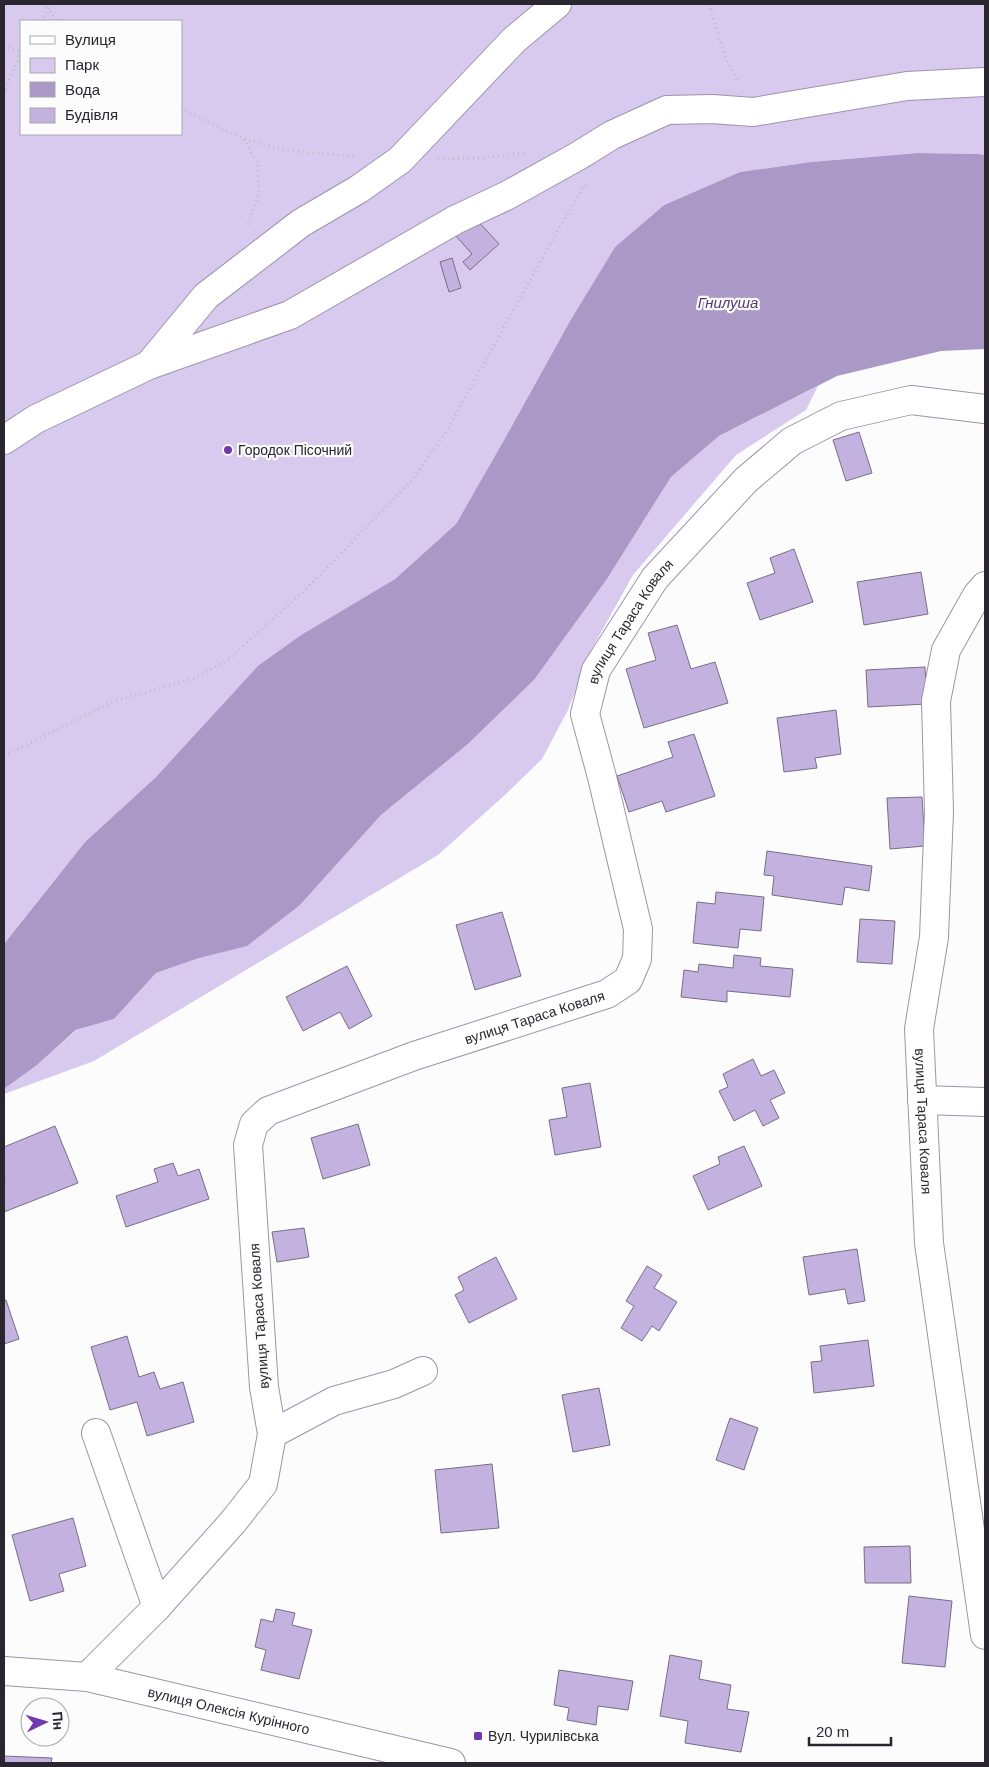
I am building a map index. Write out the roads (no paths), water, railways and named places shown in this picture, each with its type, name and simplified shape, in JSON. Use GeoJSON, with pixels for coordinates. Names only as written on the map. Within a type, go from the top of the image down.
{"type":"FeatureCollection","features":[{"type":"Feature","properties":{"kind":"street"},"geometry":{"type":"LineString","coordinates":[[149,365],[206,296],[301,223],[359,189],[400,160],[514,40],[557,4]]}},
{"type":"Feature","properties":{"kind":"street"},"geometry":{"type":"LineString","coordinates":[[4,440],[36,419],[149,365],[290,315],[455,220],[508,195],[612,135],[666,110],[712,109],[753,112],[907,86],[985,82]]}},
{"type":"Feature","properties":{"kind":"street","name":"вулиця Тараса Коваля"},"geometry":{"type":"LineString","coordinates":[[87,1677],[158,1607],[233,1522],[263,1484],[272,1434],[264,1386],[248,1145],[254,1124],[268,1111],[414,1056],[607,994],[628,980],[638,959],[638,929],[585,714],[596,670],[655,578],[746,480],[792,441],[841,416],[911,400],[985,409]]}},
{"type":"Feature","properties":{"kind":"street","name":"вулиця Тараса Коваля"},"geometry":{"type":"LineString","coordinates":[[985,586],[977,595],[946,650],[936,701],[939,811],[934,937],[919,1029],[929,1243],[985,1635]]}},
{"type":"Feature","properties":{"kind":"street"},"geometry":{"type":"LineString","coordinates":[[922,1100],[985,1102]]}},
{"type":"Feature","properties":{"kind":"street"},"geometry":{"type":"LineString","coordinates":[[272,1434],[334,1401],[394,1384],[423,1370]]}},
{"type":"Feature","properties":{"kind":"street"},"geometry":{"type":"LineString","coordinates":[[96,1433],[158,1607]]}},
{"type":"Feature","properties":{"kind":"street","name":"вулиця Олексія Курінного"},"geometry":{"type":"LineString","coordinates":[[4,1672],[87,1677],[451,1763]]}},
{"type":"Feature","properties":{"kind":"water","name":"Гнилуша"},"geometry":{"type":"Polygon","coordinates":[[[918,153],[985,155],[985,349],[941,351],[837,376],[719,436],[671,477],[607,579],[534,680],[468,744],[381,815],[300,905],[247,946],[199,958],[156,973],[114,1019],[76,1030],[37,1065],[4,1089],[4,944],[85,842],[156,777],[258,666],[301,635],[395,579],[456,524],[570,321],[615,247],[664,205],[740,172],[811,162],[918,153]]]}},
{"type":"Feature","properties":{"kind":"place","name":"Городок Пісочний"},"geometry":{"type":"Point","coordinates":[228,450]}},
{"type":"Feature","properties":{"kind":"place","name":"Вул. Чурилівська"},"geometry":{"type":"Point","coordinates":[478,1736]}}]}
